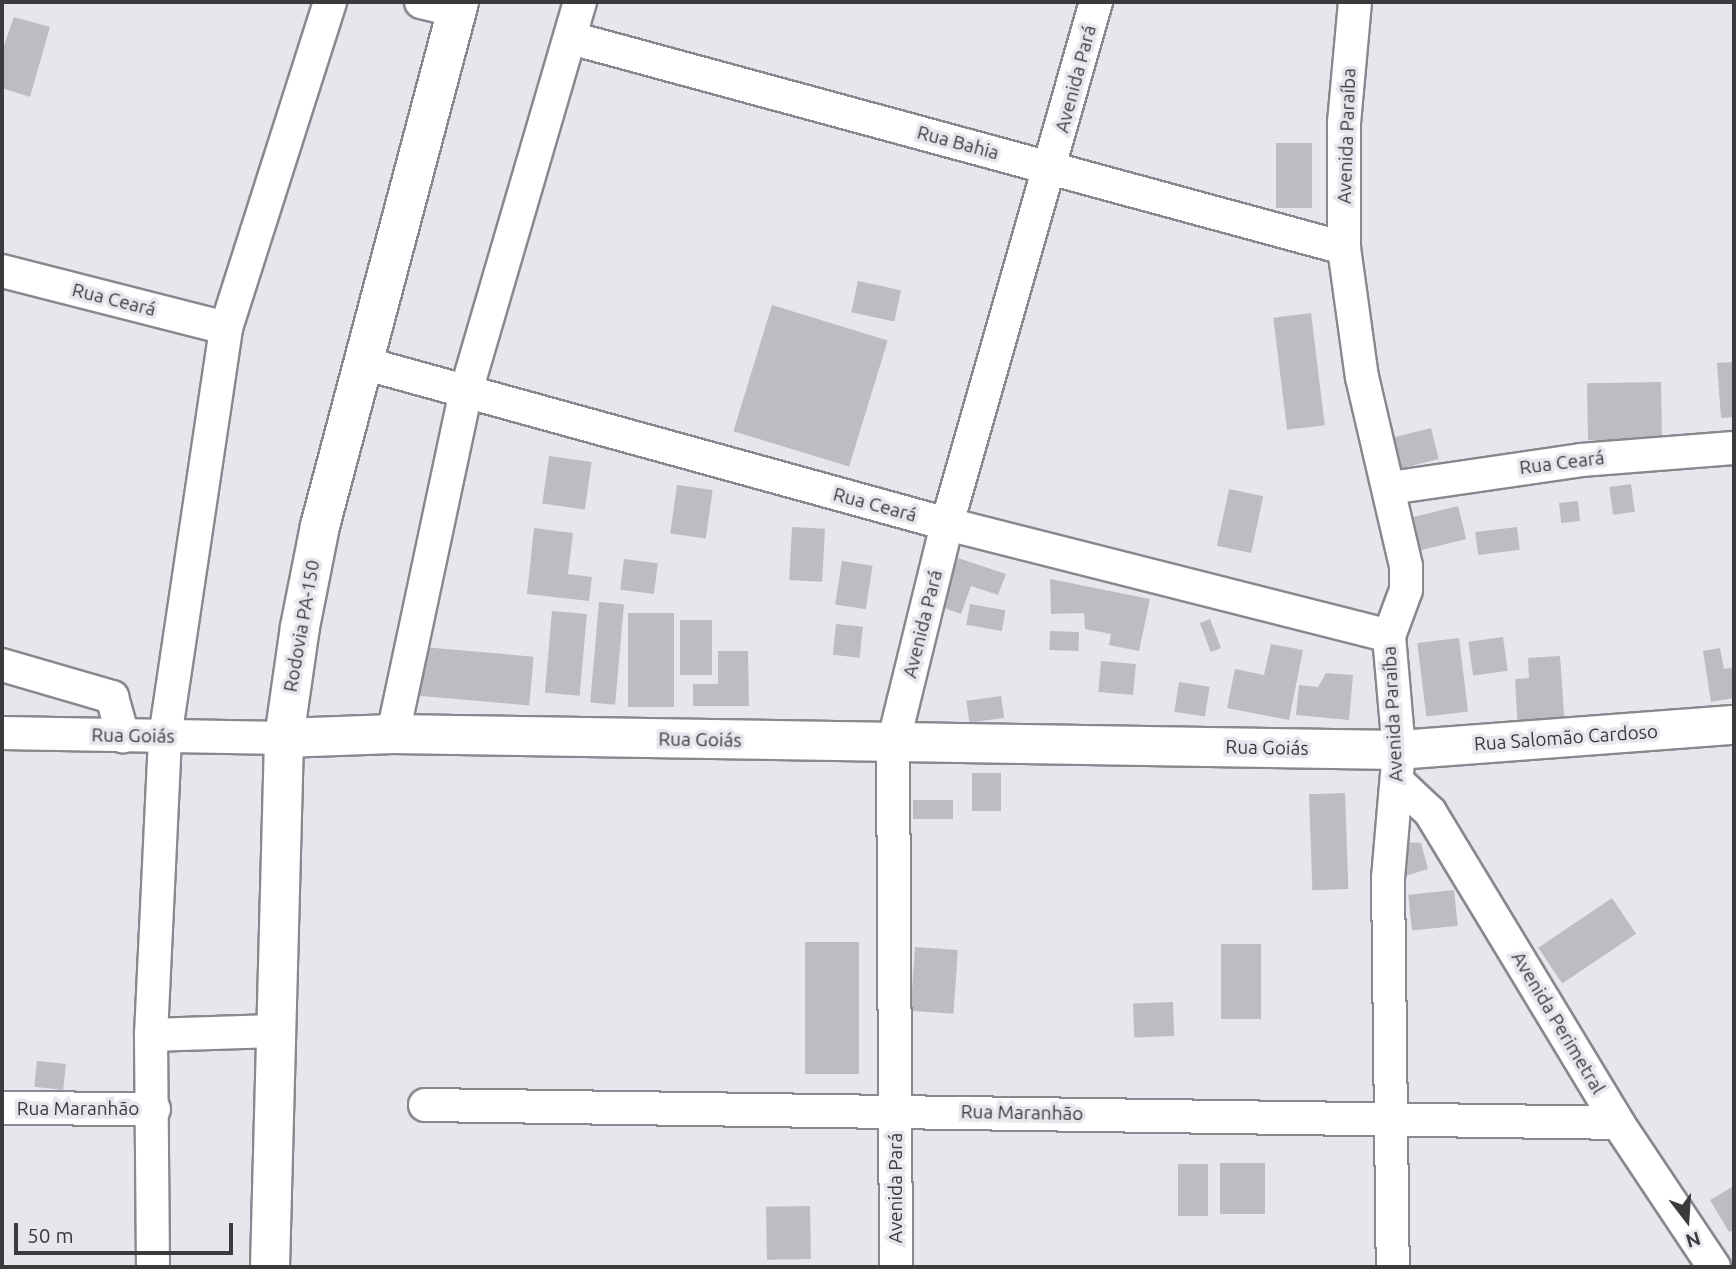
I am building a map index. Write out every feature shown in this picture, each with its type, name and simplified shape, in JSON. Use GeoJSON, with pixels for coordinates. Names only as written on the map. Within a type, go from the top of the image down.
{"type":"FeatureCollection","features":[{"type":"Feature","properties":{"kind":"main road","name":"Rodovia PA-150"},"geometry":{"type":"LineString","coordinates":[[270,1267],[274,1031],[284,738],[320,526],[363,363],[446,5]]}},
{"type":"Feature","properties":{"kind":"main road","name":"Rua Salomão Cardoso"},"geometry":{"type":"LineString","coordinates":[[1399,766],[1734,725]]}},
{"type":"Feature","properties":{"kind":"main road","name":"Rua Goiás"},"geometry":{"type":"LineString","coordinates":[[284,738],[393,734],[893,744],[1399,766]]}},
{"type":"Feature","properties":{"kind":"street"},"geometry":{"type":"LineString","coordinates":[[153,1267],[154,1110],[151,1035],[165,737],[226,328],[330,2]]}},
{"type":"Feature","properties":{"kind":"street"},"geometry":{"type":"LineString","coordinates":[[393,734],[465,395],[580,2]]}},
{"type":"Feature","properties":{"kind":"street","name":"Avenida Pará"},"geometry":{"type":"LineString","coordinates":[[896,1267],[893,744],[947,524],[1053,169],[1097,2]]}},
{"type":"Feature","properties":{"kind":"street","name":"Avenida Paraíba"},"geometry":{"type":"LineString","coordinates":[[1355,2],[1344,122],[1344,248],[1362,377],[1390,488],[1406,590],[1389,636],[1399,766],[1388,878],[1393,1117],[1392,1267]]}},
{"type":"Feature","properties":{"kind":"street","name":"Rua Bahia"},"geometry":{"type":"LineString","coordinates":[[571,38],[1344,248]]}},
{"type":"Feature","properties":{"kind":"street","name":"Rua Ceará"},"geometry":{"type":"LineString","coordinates":[[2,271],[226,328]]}},
{"type":"Feature","properties":{"kind":"street","name":"Rua Ceará"},"geometry":{"type":"LineString","coordinates":[[363,363],[465,395],[947,524],[1389,636]]}},
{"type":"Feature","properties":{"kind":"street","name":"Rua Ceará"},"geometry":{"type":"LineString","coordinates":[[1390,488],[1581,460],[1734,448]]}},
{"type":"Feature","properties":{"kind":"street"},"geometry":{"type":"LineString","coordinates":[[2,665],[112,697],[123,736]]}},
{"type":"Feature","properties":{"kind":"street","name":"Rua Goiás"},"geometry":{"type":"LineString","coordinates":[[2,733],[284,738]]}},
{"type":"Feature","properties":{"kind":"street","name":"Avenida Perimetral"},"geometry":{"type":"LineString","coordinates":[[1399,766],[1430,812],[1618,1123],[1714,1267]]}},
{"type":"Feature","properties":{"kind":"street"},"geometry":{"type":"LineString","coordinates":[[151,1035],[274,1031]]}},
{"type":"Feature","properties":{"kind":"street","name":"Rua Maranhão"},"geometry":{"type":"LineString","coordinates":[[425,1105],[1393,1117],[1618,1123]]}},
{"type":"Feature","properties":{"kind":"street","name":"Rua Maranhão"},"geometry":{"type":"LineString","coordinates":[[2,1108],[154,1110]]}},
{"type":"Feature","properties":{"kind":"building"},"geometry":{"type":"Polygon","coordinates":[[[14,17],[50,27],[30,97],[2,88],[2,51],[14,17]]]}},
{"type":"Feature","properties":{"kind":"building"},"geometry":{"type":"Polygon","coordinates":[[[1276,143],[1312,143],[1312,208],[1276,208],[1276,143]]]}},
{"type":"Feature","properties":{"kind":"building"},"geometry":{"type":"Polygon","coordinates":[[[858,281],[901,290],[894,321],[851,312],[858,281]]]}},
{"type":"Feature","properties":{"kind":"building"},"geometry":{"type":"Polygon","coordinates":[[[772,305],[888,340],[849,467],[733,431],[772,305]]]}},
{"type":"Feature","properties":{"kind":"building"},"geometry":{"type":"Polygon","coordinates":[[[1311,313],[1325,425],[1287,430],[1273,318],[1311,313]]]}},
{"type":"Feature","properties":{"kind":"building"},"geometry":{"type":"Polygon","coordinates":[[[1734,362],[1734,417],[1721,418],[1717,363],[1734,362]]]}},
{"type":"Feature","properties":{"kind":"building"},"geometry":{"type":"Polygon","coordinates":[[[1661,382],[1662,439],[1588,440],[1587,383],[1661,382]]]}},
{"type":"Feature","properties":{"kind":"building"},"geometry":{"type":"Polygon","coordinates":[[[1431,428],[1439,459],[1399,469],[1391,438],[1431,428]]]}},
{"type":"Feature","properties":{"kind":"building"},"geometry":{"type":"Polygon","coordinates":[[[549,456],[592,462],[585,510],[542,504],[549,456]]]}},
{"type":"Feature","properties":{"kind":"building"},"geometry":{"type":"Polygon","coordinates":[[[1631,484],[1635,512],[1613,515],[1609,487],[1631,484]]]}},
{"type":"Feature","properties":{"kind":"building"},"geometry":{"type":"Polygon","coordinates":[[[677,485],[713,490],[706,539],[670,534],[677,485]]]}},
{"type":"Feature","properties":{"kind":"building"},"geometry":{"type":"Polygon","coordinates":[[[1229,489],[1263,496],[1251,553],[1217,546],[1229,489]]]}},
{"type":"Feature","properties":{"kind":"building"},"geometry":{"type":"Polygon","coordinates":[[[1578,501],[1580,521],[1561,523],[1559,503],[1578,501]]]}},
{"type":"Feature","properties":{"kind":"building"},"geometry":{"type":"Polygon","coordinates":[[[1458,506],[1466,539],[1417,551],[1409,518],[1458,506]]]}},
{"type":"Feature","properties":{"kind":"building"},"geometry":{"type":"Polygon","coordinates":[[[792,527],[825,529],[822,582],[789,580],[792,527]]]}},
{"type":"Feature","properties":{"kind":"building"},"geometry":{"type":"Polygon","coordinates":[[[1517,527],[1520,550],[1478,555],[1475,532],[1517,527]]]}},
{"type":"Feature","properties":{"kind":"building"},"geometry":{"type":"Polygon","coordinates":[[[534,528],[573,533],[568,574],[592,577],[589,601],[527,594],[534,528]]]}},
{"type":"Feature","properties":{"kind":"building"},"geometry":{"type":"Polygon","coordinates":[[[958,558],[1006,574],[998,595],[971,586],[961,614],[941,607],[958,558]]]}},
{"type":"Feature","properties":{"kind":"building"},"geometry":{"type":"Polygon","coordinates":[[[624,559],[658,563],[654,594],[620,590],[624,559]]]}},
{"type":"Feature","properties":{"kind":"building"},"geometry":{"type":"Polygon","coordinates":[[[842,561],[873,566],[866,609],[835,604],[842,561]]]}},
{"type":"Feature","properties":{"kind":"building"},"geometry":{"type":"Polygon","coordinates":[[[1050,579],[1150,599],[1139,651],[1109,645],[1111,634],[1085,629],[1084,613],[1051,614],[1050,579]]]}},
{"type":"Feature","properties":{"kind":"building"},"geometry":{"type":"Polygon","coordinates":[[[599,602],[624,604],[615,705],[590,703],[599,602]]]}},
{"type":"Feature","properties":{"kind":"building"},"geometry":{"type":"Polygon","coordinates":[[[970,604],[1005,610],[1002,631],[966,625],[970,604]]]}},
{"type":"Feature","properties":{"kind":"building"},"geometry":{"type":"Polygon","coordinates":[[[552,611],[587,614],[580,696],[545,693],[552,611]]]}},
{"type":"Feature","properties":{"kind":"building"},"geometry":{"type":"Polygon","coordinates":[[[628,613],[674,613],[674,707],[628,707],[628,613]]]}},
{"type":"Feature","properties":{"kind":"building"},"geometry":{"type":"Polygon","coordinates":[[[1210,619],[1221,648],[1211,652],[1200,623],[1210,619]]]}},
{"type":"Feature","properties":{"kind":"building"},"geometry":{"type":"Polygon","coordinates":[[[680,620],[712,620],[712,675],[680,675],[680,620]]]}},
{"type":"Feature","properties":{"kind":"building"},"geometry":{"type":"Polygon","coordinates":[[[836,624],[863,627],[860,658],[833,655],[836,624]]]}},
{"type":"Feature","properties":{"kind":"building"},"geometry":{"type":"Polygon","coordinates":[[[1050,631],[1079,632],[1078,651],[1049,650],[1050,631]]]}},
{"type":"Feature","properties":{"kind":"building"},"geometry":{"type":"Polygon","coordinates":[[[1503,637],[1508,671],[1473,676],[1468,642],[1503,637]]]}},
{"type":"Feature","properties":{"kind":"building"},"geometry":{"type":"Polygon","coordinates":[[[1459,638],[1468,711],[1426,717],[1417,643],[1459,638]]]}},
{"type":"Feature","properties":{"kind":"building"},"geometry":{"type":"Polygon","coordinates":[[[1271,644],[1303,650],[1289,720],[1227,708],[1235,669],[1264,675],[1271,644]]]}},
{"type":"Feature","properties":{"kind":"building"},"geometry":{"type":"Polygon","coordinates":[[[423,647],[534,657],[529,705],[419,696],[423,647]]]}},
{"type":"Feature","properties":{"kind":"building"},"geometry":{"type":"Polygon","coordinates":[[[1720,648],[1724,669],[1734,667],[1734,698],[1711,702],[1703,651],[1720,648]]]}},
{"type":"Feature","properties":{"kind":"building"},"geometry":{"type":"Polygon","coordinates":[[[718,651],[748,651],[749,706],[693,706],[693,684],[718,684],[718,651]]]}},
{"type":"Feature","properties":{"kind":"building"},"geometry":{"type":"Polygon","coordinates":[[[1560,656],[1565,728],[1518,731],[1515,679],[1529,678],[1528,658],[1560,656]]]}},
{"type":"Feature","properties":{"kind":"building"},"geometry":{"type":"Polygon","coordinates":[[[1101,661],[1136,664],[1133,695],[1098,692],[1101,661]]]}},
{"type":"Feature","properties":{"kind":"building"},"geometry":{"type":"Polygon","coordinates":[[[1326,673],[1353,675],[1349,720],[1296,715],[1299,685],[1318,687],[1326,673]]]}},
{"type":"Feature","properties":{"kind":"building"},"geometry":{"type":"Polygon","coordinates":[[[1179,682],[1210,687],[1205,716],[1174,712],[1179,682]]]}},
{"type":"Feature","properties":{"kind":"building"},"geometry":{"type":"Polygon","coordinates":[[[1001,696],[1004,718],[969,723],[966,701],[1001,696]]]}},
{"type":"Feature","properties":{"kind":"building"},"geometry":{"type":"Polygon","coordinates":[[[972,773],[1001,773],[1001,811],[972,811],[972,773]]]}},
{"type":"Feature","properties":{"kind":"building"},"geometry":{"type":"Polygon","coordinates":[[[1345,793],[1348,889],[1312,890],[1309,794],[1345,793]]]}},
{"type":"Feature","properties":{"kind":"building"},"geometry":{"type":"Polygon","coordinates":[[[913,800],[953,800],[953,819],[913,819],[913,800]]]}},
{"type":"Feature","properties":{"kind":"building"},"geometry":{"type":"Polygon","coordinates":[[[1404,842],[1421,843],[1428,869],[1402,877],[1404,842]]]}},
{"type":"Feature","properties":{"kind":"building"},"geometry":{"type":"Polygon","coordinates":[[[1454,890],[1458,926],[1412,931],[1408,895],[1454,890]]]}},
{"type":"Feature","properties":{"kind":"building"},"geometry":{"type":"Polygon","coordinates":[[[1612,898],[1636,934],[1562,983],[1538,948],[1612,898]]]}},
{"type":"Feature","properties":{"kind":"building"},"geometry":{"type":"Polygon","coordinates":[[[805,942],[859,942],[859,1074],[805,1074],[805,942]]]}},
{"type":"Feature","properties":{"kind":"building"},"geometry":{"type":"Polygon","coordinates":[[[1221,944],[1261,944],[1261,1019],[1221,1019],[1221,944]]]}},
{"type":"Feature","properties":{"kind":"building"},"geometry":{"type":"Polygon","coordinates":[[[915,947],[958,950],[953,1014],[911,1011],[915,947]]]}},
{"type":"Feature","properties":{"kind":"building"},"geometry":{"type":"Polygon","coordinates":[[[1173,1002],[1174,1036],[1134,1037],[1133,1003],[1173,1002]]]}},
{"type":"Feature","properties":{"kind":"building"},"geometry":{"type":"Polygon","coordinates":[[[37,1061],[66,1064],[63,1090],[34,1087],[37,1061]]]}},
{"type":"Feature","properties":{"kind":"building"},"geometry":{"type":"Polygon","coordinates":[[[1220,1163],[1265,1163],[1265,1214],[1220,1214],[1220,1163]]]}},
{"type":"Feature","properties":{"kind":"building"},"geometry":{"type":"Polygon","coordinates":[[[1178,1164],[1208,1164],[1208,1216],[1178,1216],[1178,1164]]]}},
{"type":"Feature","properties":{"kind":"building"},"geometry":{"type":"Polygon","coordinates":[[[1734,1186],[1734,1229],[1729,1232],[1710,1200],[1734,1186]]]}},
{"type":"Feature","properties":{"kind":"building"},"geometry":{"type":"Polygon","coordinates":[[[810,1206],[811,1259],[767,1260],[766,1207],[810,1206]]]}}]}
